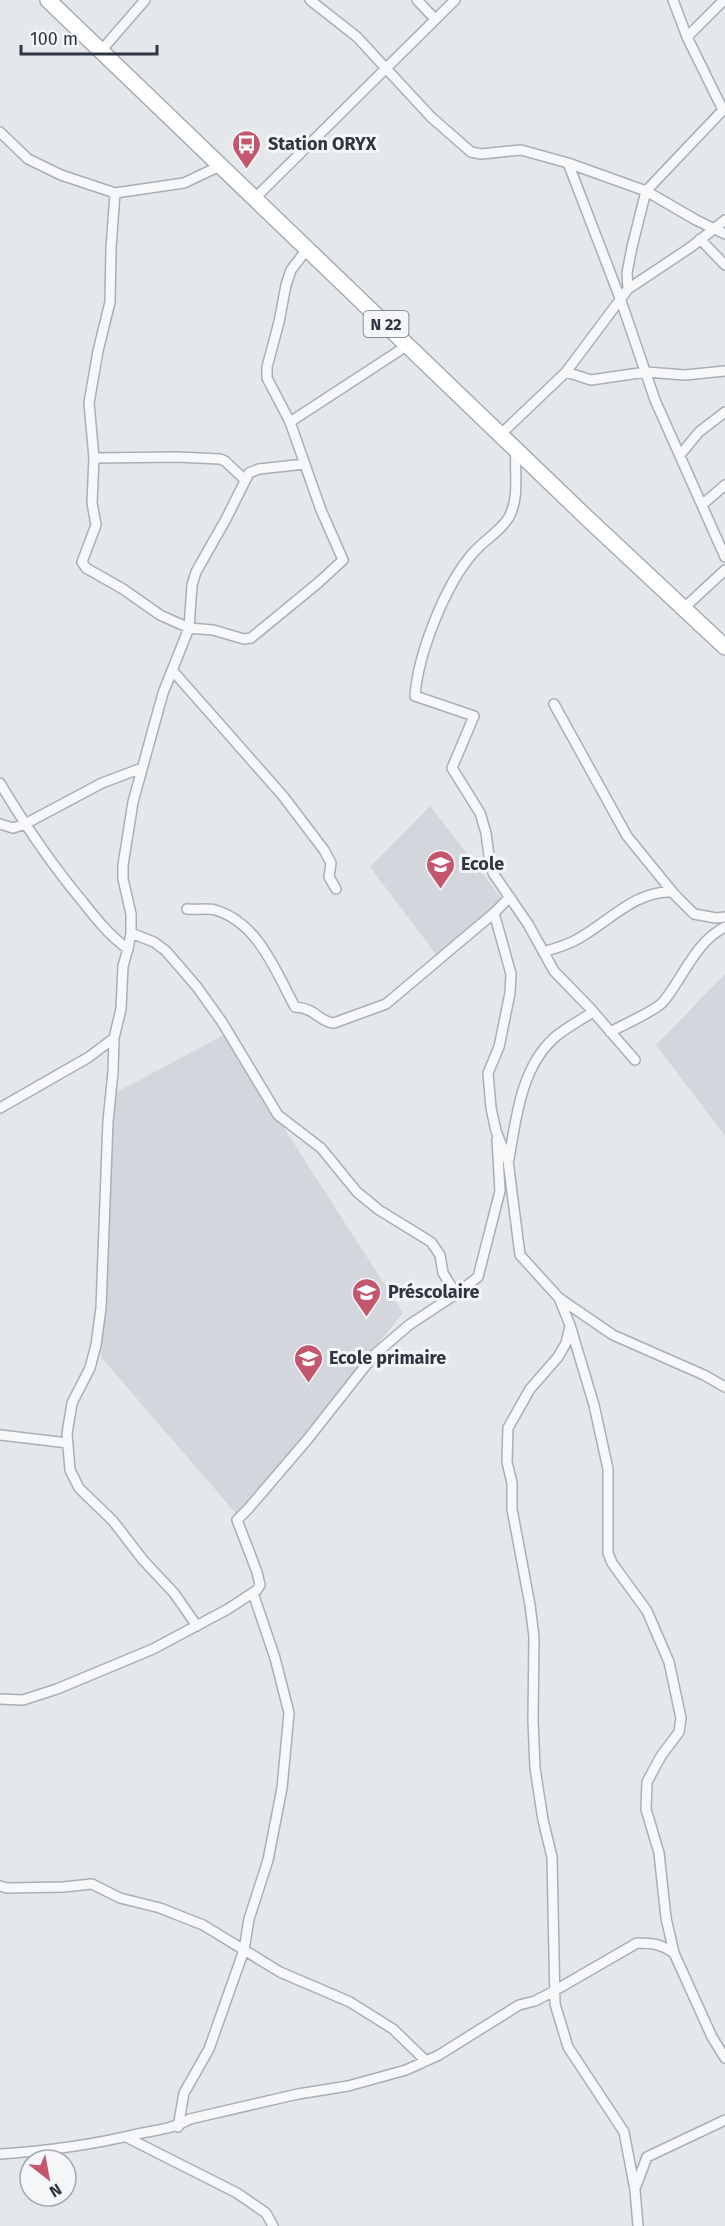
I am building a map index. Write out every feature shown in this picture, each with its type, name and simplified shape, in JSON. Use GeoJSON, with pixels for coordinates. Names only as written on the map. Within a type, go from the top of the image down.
{"type":"FeatureCollection","features":[{"type":"Feature","properties":{"kind":"main road","name":"N 22"},"geometry":{"type":"LineString","coordinates":[[48,0],[516,450],[725,647]]}},
{"type":"Feature","properties":{"kind":"street"},"geometry":{"type":"LineString","coordinates":[[100,52],[145,0]]}},
{"type":"Feature","properties":{"kind":"street"},"geometry":{"type":"LineString","coordinates":[[310,0],[357,38],[431,117],[471,152],[481,154],[521,150],[568,163],[646,191],[725,234]]}},
{"type":"Feature","properties":{"kind":"street"},"geometry":{"type":"LineString","coordinates":[[417,0],[435,19]]}},
{"type":"Feature","properties":{"kind":"street"},"geometry":{"type":"LineString","coordinates":[[255,198],[455,0]]}},
{"type":"Feature","properties":{"kind":"street"},"geometry":{"type":"LineString","coordinates":[[628,289],[627,273],[646,191],[724,111],[687,37],[673,0]]}},
{"type":"Feature","properties":{"kind":"street"},"geometry":{"type":"LineString","coordinates":[[687,37],[724,0]]}},
{"type":"Feature","properties":{"kind":"street"},"geometry":{"type":"LineString","coordinates":[[0,132],[28,159],[61,175],[115,193],[184,183],[222,165]]}},
{"type":"Feature","properties":{"kind":"street"},"geometry":{"type":"LineString","coordinates":[[568,163],[620,298],[655,400],[725,556]]}},
{"type":"Feature","properties":{"kind":"street"},"geometry":{"type":"LineString","coordinates":[[115,193],[110,302],[89,403],[94,458],[92,488],[96,525],[82,562],[86,568],[123,589],[160,615],[189,628],[213,630],[244,639],[251,638],[343,560],[321,510],[290,422],[267,378],[267,367],[286,285],[291,270],[308,248]]}},
{"type":"Feature","properties":{"kind":"street"},"geometry":{"type":"LineString","coordinates":[[501,434],[566,372],[628,289],[725,220]]}},
{"type":"Feature","properties":{"kind":"street"},"geometry":{"type":"LineString","coordinates":[[700,239],[725,265]]}},
{"type":"Feature","properties":{"kind":"street"},"geometry":{"type":"LineString","coordinates":[[290,422],[408,345]]}},
{"type":"Feature","properties":{"kind":"street"},"geometry":{"type":"LineString","coordinates":[[566,372],[591,380],[646,372],[685,375],[725,371]]}},
{"type":"Feature","properties":{"kind":"street"},"geometry":{"type":"LineString","coordinates":[[680,455],[699,432],[725,412]]}},
{"type":"Feature","properties":{"kind":"street"},"geometry":{"type":"LineString","coordinates":[[516,450],[514,471],[516,488],[509,516],[499,530],[474,551],[458,571],[446,594],[416,676],[415,696],[474,716],[452,768],[480,813],[493,873],[528,924],[554,971],[635,1060]]}},
{"type":"Feature","properties":{"kind":"street"},"geometry":{"type":"LineString","coordinates":[[94,458],[220,459],[244,479]]}},
{"type":"Feature","properties":{"kind":"street"},"geometry":{"type":"LineString","coordinates":[[197,1626],[174,1593],[143,1560],[113,1521],[80,1488],[70,1470],[68,1443],[72,1403],[90,1368],[100,1317],[108,1121],[114,1038],[122,1009],[123,966],[131,933],[131,914],[123,879],[123,866],[133,802],[163,693],[189,628],[192,585],[196,572],[249,473],[259,469],[306,464]]}},
{"type":"Feature","properties":{"kind":"street"},"geometry":{"type":"LineString","coordinates":[[703,504],[725,484]]}},
{"type":"Feature","properties":{"kind":"street"},"geometry":{"type":"LineString","coordinates":[[684,608],[725,570]]}},
{"type":"Feature","properties":{"kind":"street"},"geometry":{"type":"LineString","coordinates":[[172,670],[283,796],[324,850],[331,864],[329,878],[336,889]]}},
{"type":"Feature","properties":{"kind":"street"},"geometry":{"type":"LineString","coordinates":[[554,704],[627,836],[672,892],[694,914],[716,918],[725,917]]}},
{"type":"Feature","properties":{"kind":"street"},"geometry":{"type":"LineString","coordinates":[[0,824],[13,828],[25,824],[102,783],[142,768]]}},
{"type":"Feature","properties":{"kind":"street"},"geometry":{"type":"LineString","coordinates":[[0,783],[25,824],[94,917],[128,949]]}},
{"type":"Feature","properties":{"kind":"street"},"geometry":{"type":"LineString","coordinates":[[543,952],[574,941],[654,892],[672,892]]}},
{"type":"Feature","properties":{"kind":"street"},"geometry":{"type":"LineString","coordinates":[[187,909],[214,910],[242,926],[260,942],[295,1007],[307,1008],[329,1023],[334,1023],[386,1004],[399,995],[510,897]]}},
{"type":"Feature","properties":{"kind":"street"},"geometry":{"type":"LineString","coordinates":[[0,1699],[23,1700],[57,1689],[153,1649],[253,1593],[260,1585],[237,1520],[307,1440],[374,1355],[409,1325],[478,1277],[500,1191],[496,1131],[491,1108],[488,1073],[500,1047],[510,993],[511,974],[494,913]]}},
{"type":"Feature","properties":{"kind":"street"},"geometry":{"type":"LineString","coordinates":[[610,1032],[656,1008],[705,943],[725,927]]}},
{"type":"Feature","properties":{"kind":"street"},"geometry":{"type":"LineString","coordinates":[[131,933],[154,942],[166,951],[197,987],[222,1022],[278,1115],[321,1148],[357,1192],[379,1210],[431,1242],[440,1255],[443,1273],[456,1294]]}},
{"type":"Feature","properties":{"kind":"street"},"geometry":{"type":"LineString","coordinates":[[508,1161],[519,1100],[536,1060],[554,1037],[593,1012]]}},
{"type":"Feature","properties":{"kind":"street"},"geometry":{"type":"LineString","coordinates":[[0,1108],[89,1057],[114,1038]]}},
{"type":"Feature","properties":{"kind":"street"},"geometry":{"type":"LineString","coordinates":[[496,1131],[508,1161],[520,1255],[559,1298],[613,1335],[704,1375],[725,1387]]}},
{"type":"Feature","properties":{"kind":"street"},"geometry":{"type":"LineString","coordinates":[[559,1298],[570,1324],[594,1405],[608,1469],[608,1553],[612,1563],[647,1611],[669,1662],[681,1718],[679,1732],[661,1756],[647,1782],[646,1809],[659,1853],[666,1918],[674,1953],[712,2037],[725,2058]]}},
{"type":"Feature","properties":{"kind":"street"},"geometry":{"type":"LineString","coordinates":[[570,1324],[566,1342],[558,1357],[530,1389],[508,1428],[507,1462],[512,1483],[512,1509],[534,1637],[535,1767],[543,1820],[552,1857],[554,1991],[559,2022],[568,2047],[624,2132],[635,2190],[638,2226]]}},
{"type":"Feature","properties":{"kind":"street"},"geometry":{"type":"LineString","coordinates":[[0,1434],[68,1443]]}},
{"type":"Feature","properties":{"kind":"street"},"geometry":{"type":"LineString","coordinates":[[178,2127],[184,2093],[209,2049],[244,1950],[249,1919],[268,1860],[282,1788],[289,1713],[275,1658],[253,1593]]}},
{"type":"Feature","properties":{"kind":"street"},"geometry":{"type":"LineString","coordinates":[[0,1886],[7,1888],[63,1887],[92,1884],[120,1898],[160,1908],[203,1925],[280,1972],[350,2002],[393,2029],[426,2061]]}},
{"type":"Feature","properties":{"kind":"street"},"geometry":{"type":"LineString","coordinates":[[0,2154],[35,2152],[178,2127],[190,2120],[298,2094],[357,2084],[406,2070],[426,2061],[519,2006],[554,1991],[637,1943],[652,1943],[674,1953]]}},
{"type":"Feature","properties":{"kind":"street"},"geometry":{"type":"LineString","coordinates":[[635,2190],[647,2157],[725,2120]]}},
{"type":"Feature","properties":{"kind":"street"},"geometry":{"type":"LineString","coordinates":[[126,2137],[237,2193],[266,2213],[273,2226]]}},
{"type":"Feature","properties":{"kind":"street"},"geometry":{"type":"LineString","coordinates":[[628,2148],[647,2157]]}},
{"type":"Feature","properties":{"kind":"shaded area"},"geometry":{"type":"Polygon","coordinates":[[[430,806],[503,900],[438,957],[370,867],[430,806]]]}},
{"type":"Feature","properties":{"kind":"shaded area"},"geometry":{"type":"Polygon","coordinates":[[[725,974],[725,1136],[656,1045],[725,974]]]}},
{"type":"Feature","properties":{"kind":"shaded area"},"geometry":{"type":"Polygon","coordinates":[[[224,1035],[403,1313],[238,1516],[101,1357],[115,1093],[224,1035]]]}},
{"type":"Feature","properties":{"kind":"place","name":"Station ORYX"},"geometry":{"type":"Point","coordinates":[247,170]}},
{"type":"Feature","properties":{"kind":"place","name":"Ecole"},"geometry":{"type":"Point","coordinates":[440,890]}},
{"type":"Feature","properties":{"kind":"place","name":"Préscolaire"},"geometry":{"type":"Point","coordinates":[367,1318]}},
{"type":"Feature","properties":{"kind":"place","name":"Ecole primaire"},"geometry":{"type":"Point","coordinates":[308,1384]}}]}
